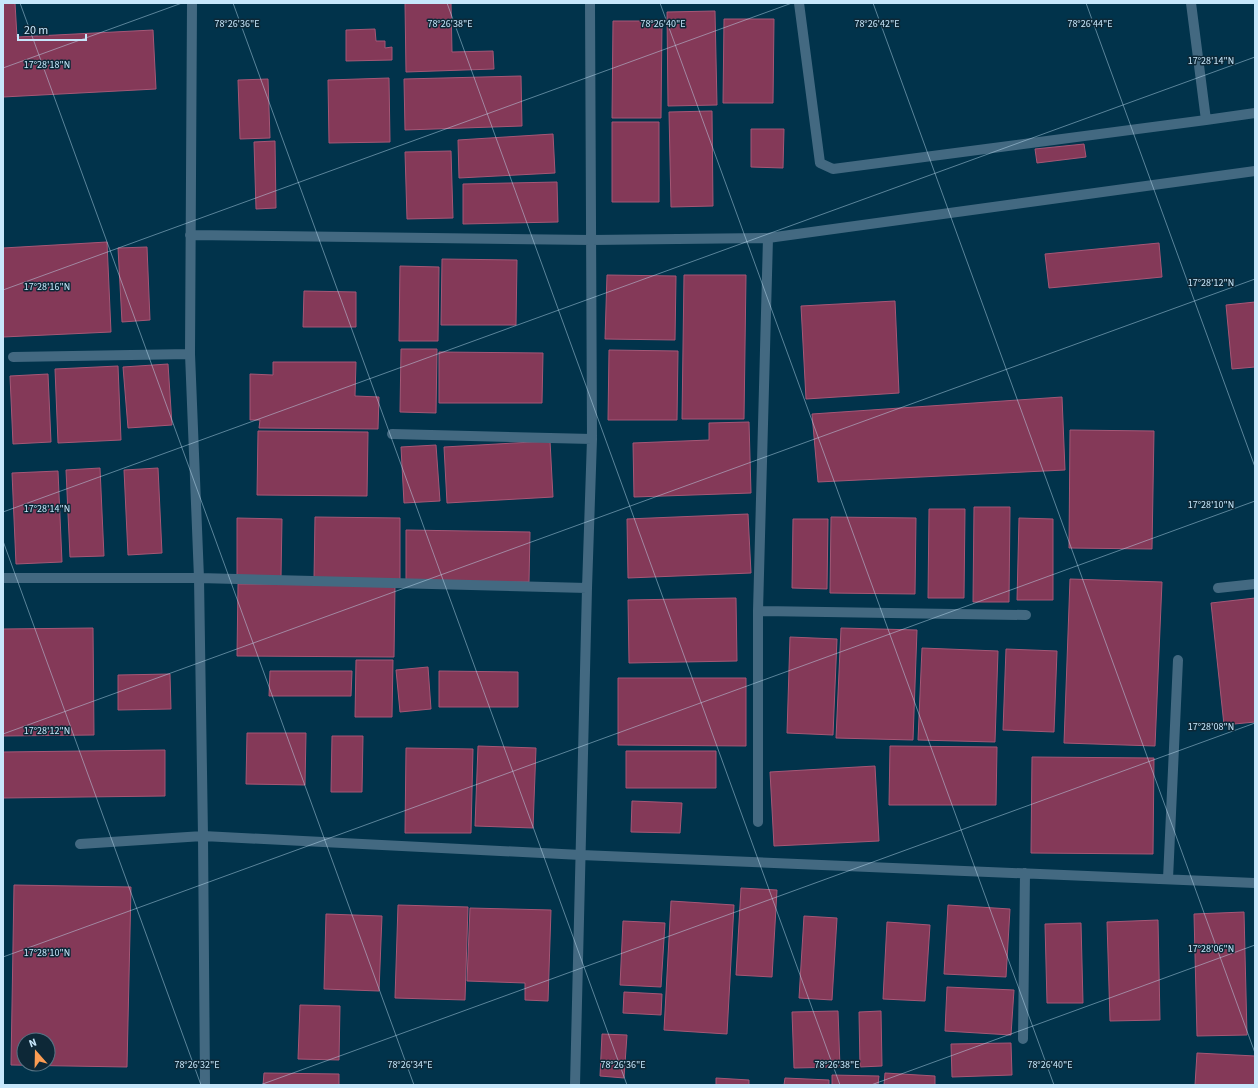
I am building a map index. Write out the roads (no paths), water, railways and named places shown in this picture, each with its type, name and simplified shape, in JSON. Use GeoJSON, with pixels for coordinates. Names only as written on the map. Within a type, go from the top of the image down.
{"type":"FeatureCollection","features":[{"type":"Feature","properties":{"kind":"street"},"geometry":{"type":"LineString","coordinates":[[192,3],[190,354],[199,578],[204,836],[205,1085]]}},
{"type":"Feature","properties":{"kind":"street"},"geometry":{"type":"LineString","coordinates":[[575,1085],[592,439],[590,3]]}},
{"type":"Feature","properties":{"kind":"street"},"geometry":{"type":"LineString","coordinates":[[799,3],[820,163],[833,169],[1255,113]]}},
{"type":"Feature","properties":{"kind":"street"},"geometry":{"type":"LineString","coordinates":[[1191,3],[1206,120]]}},
{"type":"Feature","properties":{"kind":"street"},"geometry":{"type":"LineString","coordinates":[[190,235],[591,240],[768,238],[1255,171]]}},
{"type":"Feature","properties":{"kind":"street"},"geometry":{"type":"LineString","coordinates":[[758,822],[758,611],[768,238]]}},
{"type":"Feature","properties":{"kind":"street"},"geometry":{"type":"LineString","coordinates":[[12,357],[190,354]]}},
{"type":"Feature","properties":{"kind":"street"},"geometry":{"type":"LineString","coordinates":[[392,434],[592,439]]}},
{"type":"Feature","properties":{"kind":"street"},"geometry":{"type":"LineString","coordinates":[[3,578],[199,578],[587,588]]}},
{"type":"Feature","properties":{"kind":"street"},"geometry":{"type":"LineString","coordinates":[[1218,588],[1255,584]]}},
{"type":"Feature","properties":{"kind":"street"},"geometry":{"type":"LineString","coordinates":[[758,611],[1026,615]]}},
{"type":"Feature","properties":{"kind":"street"},"geometry":{"type":"LineString","coordinates":[[1168,879],[1178,660]]}},
{"type":"Feature","properties":{"kind":"street"},"geometry":{"type":"LineString","coordinates":[[80,844],[204,836],[580,855],[1255,883]]}},
{"type":"Feature","properties":{"kind":"street"},"geometry":{"type":"LineString","coordinates":[[1023,1039],[1025,873]]}}]}
